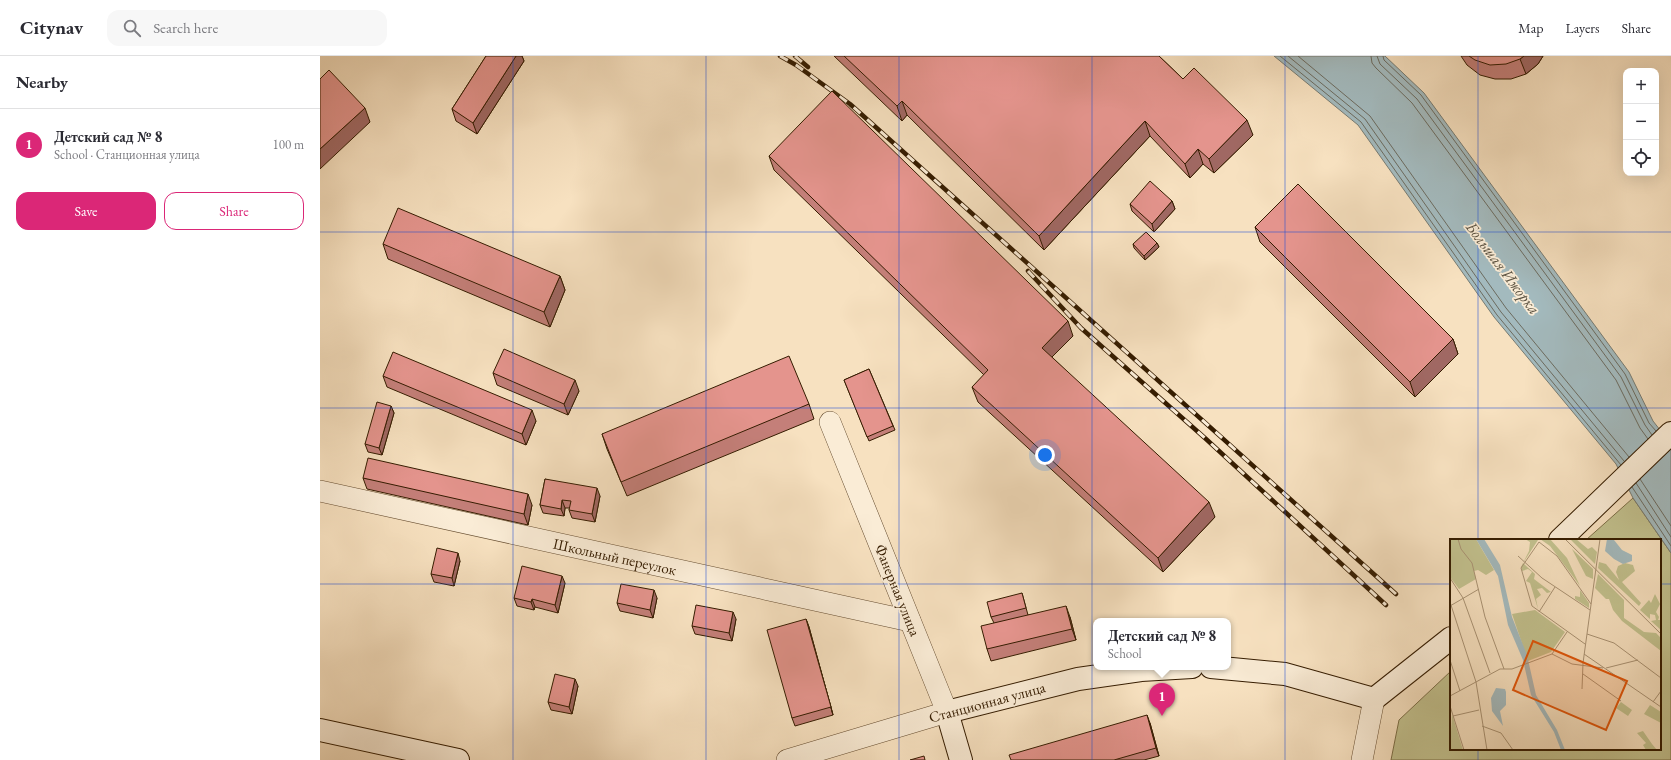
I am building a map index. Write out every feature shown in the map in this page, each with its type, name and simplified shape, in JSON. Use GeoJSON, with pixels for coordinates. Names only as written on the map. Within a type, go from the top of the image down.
{"type":"FeatureCollection","features":[{"type":"Feature","properties":{"kind":"street","name":"Фанерная улица"},"geometry":{"type":"LineString","coordinates":[[830,422],[947,712],[961,760]]}},
{"type":"Feature","properties":{"kind":"street"},"geometry":{"type":"LineString","coordinates":[[1561,539],[1671,433]]}},
{"type":"Feature","properties":{"kind":"street","name":"Школьный переулок"},"geometry":{"type":"LineString","coordinates":[[320,491],[910,621]]}},
{"type":"Feature","properties":{"kind":"street"},"geometry":{"type":"LineString","coordinates":[[1362,760],[1374,699],[1450,639]]}},
{"type":"Feature","properties":{"kind":"street"},"geometry":{"type":"LineString","coordinates":[[1231,669],[1285,674],[1374,699]]}},
{"type":"Feature","properties":{"kind":"street","name":"Станционная улица"},"geometry":{"type":"LineString","coordinates":[[787,760],[947,712],[1078,679],[1141,670]]}},
{"type":"Feature","properties":{"kind":"street"},"geometry":{"type":"LineString","coordinates":[[320,730],[458,760]]}},
{"type":"Feature","properties":{"kind":"shaded area"},"geometry":{"type":"Polygon","coordinates":[[[1633,498],[1671,553],[1671,760],[1391,760],[1399,720],[1450,672],[1450,750],[1661,750],[1661,539],[1587,539],[1633,498]]]}},
{"type":"Feature","properties":{"kind":"water","name":"Большая Ижорка"},"geometry":{"type":"Polygon","coordinates":[[[1274,56],[1385,56],[1424,93],[1629,372],[1653,421],[1671,444],[1671,553],[1633,498],[1616,464],[1494,317],[1358,125],[1274,56]]]}},
{"type":"Feature","properties":{"kind":"building"},"geometry":{"type":"Polygon","coordinates":[[[486,56],[516,56],[473,123],[452,109],[486,56]]]}},
{"type":"Feature","properties":{"kind":"building"},"geometry":{"type":"Polygon","coordinates":[[[844,56],[1159,56],[1183,79],[1194,68],[1247,120],[1209,159],[1198,149],[1185,164],[1145,121],[1039,236],[902,101],[897,106],[844,56]]]}},
{"type":"Feature","properties":{"kind":"building"},"geometry":{"type":"Polygon","coordinates":[[[1469,56],[1524,56],[1506,64],[1490,65],[1475,60],[1469,56]]]}},
{"type":"Feature","properties":{"kind":"building"},"geometry":{"type":"Polygon","coordinates":[[[329,70],[365,108],[320,149],[320,79],[329,70]]]}},
{"type":"Feature","properties":{"kind":"building"},"geometry":{"type":"Polygon","coordinates":[[[832,91],[1068,321],[1042,348],[1209,502],[1158,558],[972,387],[988,370],[769,156],[832,91]]]}},
{"type":"Feature","properties":{"kind":"building"},"geometry":{"type":"Polygon","coordinates":[[[1150,181],[1172,201],[1152,224],[1130,204],[1150,181]]]}},
{"type":"Feature","properties":{"kind":"building"},"geometry":{"type":"Polygon","coordinates":[[[1298,184],[1453,339],[1410,382],[1255,227],[1298,184]]]}},
{"type":"Feature","properties":{"kind":"building"},"geometry":{"type":"Polygon","coordinates":[[[398,208],[560,276],[544,312],[383,244],[398,208]]]}},
{"type":"Feature","properties":{"kind":"building"},"geometry":{"type":"Polygon","coordinates":[[[1146,232],[1157,243],[1144,256],[1133,244],[1146,232]]]}},
{"type":"Feature","properties":{"kind":"building"},"geometry":{"type":"Polygon","coordinates":[[[504,349],[575,380],[564,404],[493,373],[504,349]]]}},
{"type":"Feature","properties":{"kind":"building"},"geometry":{"type":"Polygon","coordinates":[[[393,352],[532,410],[522,434],[383,376],[393,352]]]}},
{"type":"Feature","properties":{"kind":"building"},"geometry":{"type":"Polygon","coordinates":[[[789,356],[809,404],[621,482],[602,434],[789,356]]]}},
{"type":"Feature","properties":{"kind":"building"},"geometry":{"type":"Polygon","coordinates":[[[869,369],[893,426],[867,437],[844,380],[869,369]]]}},
{"type":"Feature","properties":{"kind":"building"},"geometry":{"type":"Polygon","coordinates":[[[377,402],[391,406],[379,448],[365,444],[377,402]]]}},
{"type":"Feature","properties":{"kind":"building"},"geometry":{"type":"Polygon","coordinates":[[[368,458],[528,494],[524,514],[363,478],[368,458]]]}},
{"type":"Feature","properties":{"kind":"building"},"geometry":{"type":"Polygon","coordinates":[[[545,479],[597,488],[592,514],[569,510],[571,501],[562,500],[561,509],[540,505],[545,479]]]}},
{"type":"Feature","properties":{"kind":"building"},"geometry":{"type":"Polygon","coordinates":[[[437,548],[458,553],[452,578],[431,574],[437,548]]]}},
{"type":"Feature","properties":{"kind":"building"},"geometry":{"type":"Polygon","coordinates":[[[522,566],[562,576],[555,605],[532,599],[531,602],[514,598],[522,566]]]}},
{"type":"Feature","properties":{"kind":"building"},"geometry":{"type":"Polygon","coordinates":[[[621,584],[654,590],[650,610],[617,603],[621,584]]]}},
{"type":"Feature","properties":{"kind":"building"},"geometry":{"type":"Polygon","coordinates":[[[1022,593],[1026,608],[991,617],[987,602],[1022,593]]]}},
{"type":"Feature","properties":{"kind":"building"},"geometry":{"type":"Polygon","coordinates":[[[696,605],[733,612],[729,633],[692,626],[696,605]]]}},
{"type":"Feature","properties":{"kind":"building"},"geometry":{"type":"Polygon","coordinates":[[[1066,606],[1072,629],[987,649],[981,626],[1066,606]]]}},
{"type":"Feature","properties":{"kind":"building"},"geometry":{"type":"Polygon","coordinates":[[[806,619],[831,707],[792,718],[767,630],[806,619]]]}},
{"type":"Feature","properties":{"kind":"building"},"geometry":{"type":"Polygon","coordinates":[[[555,674],[575,679],[569,707],[548,702],[555,674]]]}},
{"type":"Feature","properties":{"kind":"building"},"geometry":{"type":"Polygon","coordinates":[[[1147,715],[1156,748],[1114,760],[1011,760],[1009,755],[1147,715]]]}},
{"type":"Feature","properties":{"kind":"building"},"geometry":{"type":"Polygon","coordinates":[[[924,756],[925,760],[910,760],[924,756]]]}},
{"type":"Feature","properties":{"kind":"railway"},"geometry":{"type":"LineString","coordinates":[[780,56],[796,65],[850,104],[1396,594]]}},
{"type":"Feature","properties":{"kind":"railway"},"geometry":{"type":"LineString","coordinates":[[795,56],[808,67]]}},
{"type":"Feature","properties":{"kind":"railway"},"geometry":{"type":"LineString","coordinates":[[1028,271],[1081,328],[1206,439],[1386,605]]}},
{"type":"Feature","properties":{"kind":"place","name":"Детский сад № 8"},"geometry":{"type":"Point","coordinates":[1162,716]}}]}
